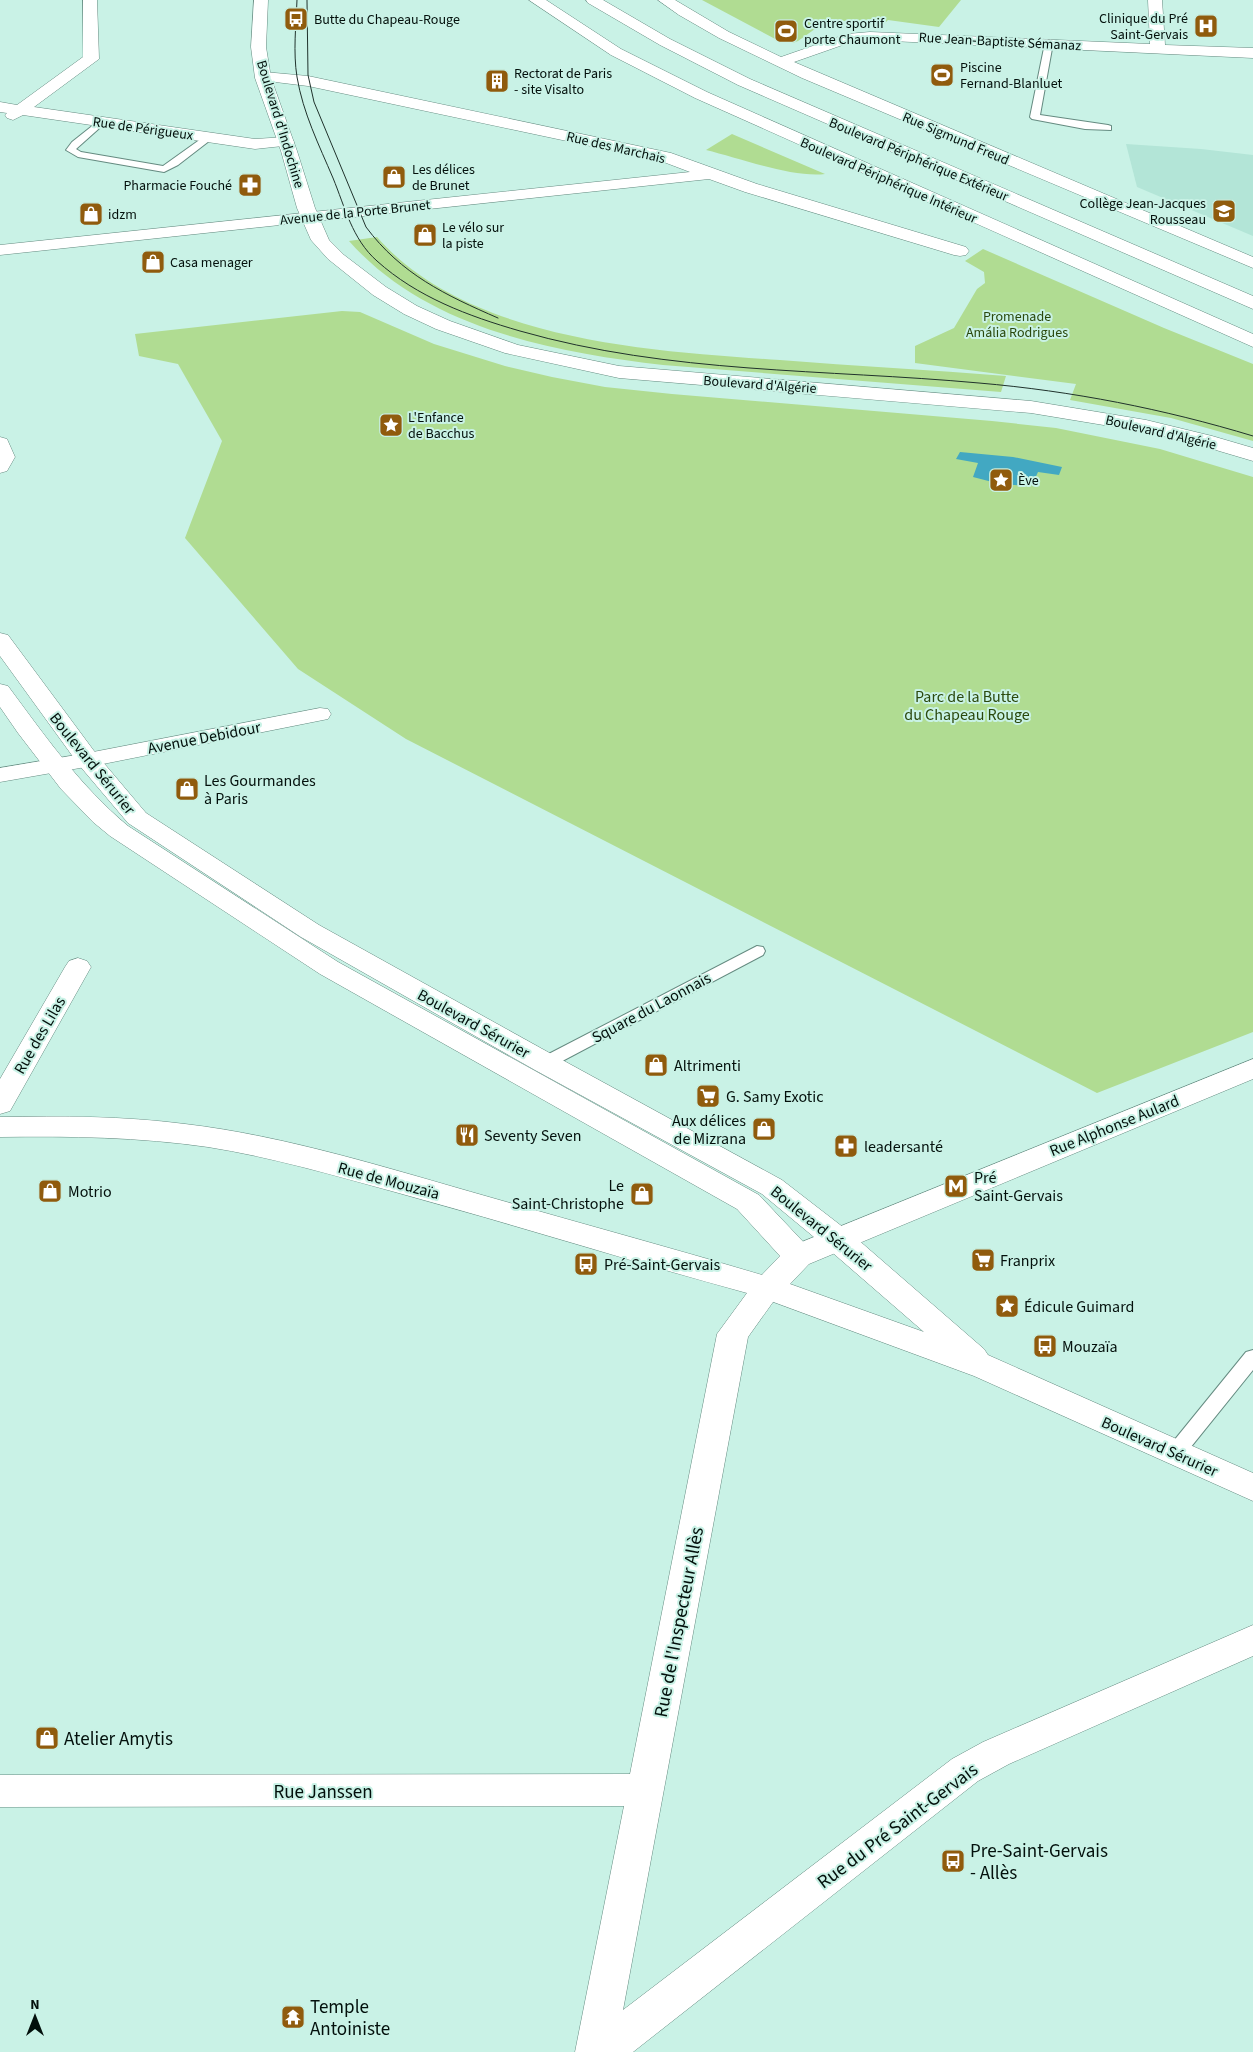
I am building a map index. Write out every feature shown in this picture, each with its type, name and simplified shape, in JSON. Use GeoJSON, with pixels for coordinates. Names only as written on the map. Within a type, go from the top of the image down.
{"type":"FeatureCollection","features":[{"type":"Feature","properties":{"kind":"main road"},"geometry":{"type":"LineString","coordinates":[[0,125],[91,59],[90,0]]}},
{"type":"Feature","properties":{"kind":"main road","name":"Boulevard d'Indochine"},"geometry":{"type":"LineString","coordinates":[[261,0],[259,54],[264,77],[311,217]]}},
{"type":"Feature","properties":{"kind":"main road","name":"Boulevard Périphérique Intérieur"},"geometry":{"type":"LineString","coordinates":[[536,0],[616,52],[701,95],[1253,341]]}},
{"type":"Feature","properties":{"kind":"main road","name":"Boulevard Périphérique Extérieur"},"geometry":{"type":"LineString","coordinates":[[592,0],[665,42],[744,82],[1253,303]]}},
{"type":"Feature","properties":{"kind":"main road","name":"Rue Sigmund Freud"},"geometry":{"type":"LineString","coordinates":[[665,0],[693,17],[780,62],[1253,263]]}},
{"type":"Feature","properties":{"kind":"main road"},"geometry":{"type":"LineString","coordinates":[[1155,0],[1158,48]]}},
{"type":"Feature","properties":{"kind":"main road","name":"Rue Jean-Baptiste Sémanaz"},"geometry":{"type":"LineString","coordinates":[[780,62],[852,37],[894,36],[1253,53]]}},
{"type":"Feature","properties":{"kind":"main road","name":"Rue des Marchais"},"geometry":{"type":"LineString","coordinates":[[264,77],[308,81],[665,157],[752,188],[960,251]]}},
{"type":"Feature","properties":{"kind":"main road","name":"Rue de Périgueux"},"geometry":{"type":"LineString","coordinates":[[0,107],[255,144],[286,142]]}},
{"type":"Feature","properties":{"kind":"main road","name":"Avenue de la Porte Brunet"},"geometry":{"type":"LineString","coordinates":[[0,250],[710,174]]}},
{"type":"Feature","properties":{"kind":"main road","name":"Boulevard d'Algérie"},"geometry":{"type":"LineString","coordinates":[[311,217],[324,245],[360,278],[400,305],[436,323],[495,345],[619,372],[680,379],[991,403],[1073,413],[1146,426],[1253,455]]}},
{"type":"Feature","properties":{"kind":"main road"},"geometry":{"type":"LineString","coordinates":[[0,443],[5,457],[0,467]]}},
{"type":"Feature","properties":{"kind":"main road","name":"Boulevard Sérurier"},"geometry":{"type":"LineString","coordinates":[[0,640],[88,760],[130,811],[160,834],[310,931],[545,1063],[772,1187],[837,1239],[985,1368]]}},
{"type":"Feature","properties":{"kind":"main road","name":"Boulevard Sérurier"},"geometry":{"type":"LineString","coordinates":[[0,691],[56,767],[103,819],[119,831],[328,968],[719,1184],[748,1202],[798,1256]]}},
{"type":"Feature","properties":{"kind":"main road"},"geometry":{"type":"LineString","coordinates":[[0,775],[56,767],[88,760]]}},
{"type":"Feature","properties":{"kind":"main road","name":"Rue des Lilas"},"geometry":{"type":"LineString","coordinates":[[0,1104],[78,967]]}},
{"type":"Feature","properties":{"kind":"main road","name":"Rue Alphonse Aulard"},"geometry":{"type":"LineString","coordinates":[[837,1239],[1253,1068]]}},
{"type":"Feature","properties":{"kind":"main road","name":"Rue de Mouzaïa"},"geometry":{"type":"LineString","coordinates":[[0,1127],[64,1126],[186,1134],[274,1150],[429,1190],[675,1263],[768,1288]]}},
{"type":"Feature","properties":{"kind":"main road","name":"Rue de l'Inspecteur Allès"},"geometry":{"type":"LineString","coordinates":[[595,2052],[733,1334],[768,1288],[798,1256],[837,1239]]}},
{"type":"Feature","properties":{"kind":"main road","name":"Boulevard Sérurier"},"geometry":{"type":"LineString","coordinates":[[768,1288],[985,1368],[1253,1488]]}},
{"type":"Feature","properties":{"kind":"main road","name":"Rue du Pré Saint-Gervais"},"geometry":{"type":"LineString","coordinates":[[601,2052],[965,1770],[996,1753],[1253,1640]]}},
{"type":"Feature","properties":{"kind":"main road","name":"Rue Janssen"},"geometry":{"type":"LineString","coordinates":[[0,1791],[646,1790]]}},
{"type":"Feature","properties":{"kind":"street","name":"Avenue Debidour"},"geometry":{"type":"LineString","coordinates":[[88,760],[320,714]]}},
{"type":"Feature","properties":{"kind":"lane"},"geometry":{"type":"LineString","coordinates":[[1049,43],[1035,117],[1108,128]]}},
{"type":"Feature","properties":{"kind":"lane"},"geometry":{"type":"LineString","coordinates":[[101,122],[75,144],[71,150],[78,154],[164,169],[208,138]]}},
{"type":"Feature","properties":{"kind":"lane","name":"Square du Laonnais"},"geometry":{"type":"LineString","coordinates":[[545,1063],[757,951]]}},
{"type":"Feature","properties":{"kind":"lane"},"geometry":{"type":"LineString","coordinates":[[1175,1453],[1253,1357]]}},
{"type":"Feature","properties":{"kind":"shaded area","name":"Collège Jean-Jacques Rousseau"},"geometry":{"type":"Polygon","coordinates":[[[1126,144],[1253,155],[1253,236],[1137,187],[1126,144]]]}},
{"type":"Feature","properties":{"kind":"green space"},"geometry":{"type":"Polygon","coordinates":[[[702,0],[961,0],[939,27],[888,20],[882,26],[829,19],[793,43],[779,41],[702,0]]]}},
{"type":"Feature","properties":{"kind":"green space"},"geometry":{"type":"Polygon","coordinates":[[[732,134],[825,174],[798,173],[766,167],[706,150],[732,134]]]}},
{"type":"Feature","properties":{"kind":"green space"},"geometry":{"type":"Polygon","coordinates":[[[377,237],[415,272],[460,299],[510,319],[564,334],[620,345],[675,352],[1006,376],[1001,392],[663,365],[621,360],[535,343],[493,331],[453,315],[415,295],[380,271],[349,241],[377,237]]]}},
{"type":"Feature","properties":{"kind":"green space","name":"Promenade Amália Rodrigues"},"geometry":{"type":"Polygon","coordinates":[[[983,249],[1164,328],[1253,364],[1253,441],[1171,418],[1070,400],[1076,384],[915,363],[915,346],[954,328],[977,289],[985,283],[984,272],[965,261],[983,249]]]}},
{"type":"Feature","properties":{"kind":"green space","name":"Parc de la Butte du Chapeau Rouge"},"geometry":{"type":"Polygon","coordinates":[[[342,311],[360,312],[434,344],[505,366],[605,387],[1056,428],[1160,449],[1253,477],[1253,1032],[1097,1093],[406,739],[298,669],[185,538],[222,441],[178,364],[139,356],[135,334],[342,311]]]}},
{"type":"Feature","properties":{"kind":"water"},"geometry":{"type":"Polygon","coordinates":[[[960,452],[1013,457],[1062,467],[1059,475],[1038,472],[1033,483],[1030,482],[1028,486],[1000,484],[973,477],[978,463],[956,459],[960,452]]]}},
{"type":"Feature","properties":{"kind":"tram line"},"geometry":{"type":"LineString","coordinates":[[297,0],[295,58],[303,103],[355,233],[368,252],[392,274],[444,304],[481,319],[520,331],[576,345],[633,355],[748,368],[1014,386],[1152,409],[1253,436]]}},
{"type":"Feature","properties":{"kind":"tram line"},"geometry":{"type":"LineString","coordinates":[[307,0],[308,75],[314,102],[366,227],[394,258],[425,282],[460,301],[498,318]]}},
{"type":"Feature","properties":{"kind":"place","name":"Butte du Chapeau-Rouge"},"geometry":{"type":"Point","coordinates":[296,19]}},
{"type":"Feature","properties":{"kind":"place","name":"Clinique du Pré Saint-Gervais"},"geometry":{"type":"Point","coordinates":[1206,26]}},
{"type":"Feature","properties":{"kind":"place","name":"Centre sportif porte Chaumont"},"geometry":{"type":"Point","coordinates":[786,31]}},
{"type":"Feature","properties":{"kind":"place","name":"Piscine Fernand-Blanluet"},"geometry":{"type":"Point","coordinates":[942,75]}},
{"type":"Feature","properties":{"kind":"place","name":"Rectorat de Paris - site Visalto"},"geometry":{"type":"Point","coordinates":[497,81]}},
{"type":"Feature","properties":{"kind":"place","name":"Les délices de Brunet"},"geometry":{"type":"Point","coordinates":[394,177]}},
{"type":"Feature","properties":{"kind":"place","name":"Pharmacie Fouché"},"geometry":{"type":"Point","coordinates":[250,185]}},
{"type":"Feature","properties":{"kind":"place","name":"Collège Jean-Jacques Rousseau"},"geometry":{"type":"Point","coordinates":[1224,211]}},
{"type":"Feature","properties":{"kind":"place","name":"idzm"},"geometry":{"type":"Point","coordinates":[91,214]}},
{"type":"Feature","properties":{"kind":"place","name":"Le vélo sur la piste"},"geometry":{"type":"Point","coordinates":[425,235]}},
{"type":"Feature","properties":{"kind":"place","name":"Casa menager"},"geometry":{"type":"Point","coordinates":[153,262]}},
{"type":"Feature","properties":{"kind":"place","name":"L'Enfance de Bacchus"},"geometry":{"type":"Point","coordinates":[391,425]}},
{"type":"Feature","properties":{"kind":"place","name":"Ève"},"geometry":{"type":"Point","coordinates":[1001,480]}},
{"type":"Feature","properties":{"kind":"place","name":"Les Gourmandes à Paris"},"geometry":{"type":"Point","coordinates":[187,789]}},
{"type":"Feature","properties":{"kind":"place","name":"Altrimenti"},"geometry":{"type":"Point","coordinates":[656,1065]}},
{"type":"Feature","properties":{"kind":"place","name":"G. Samy Exotic"},"geometry":{"type":"Point","coordinates":[708,1096]}},
{"type":"Feature","properties":{"kind":"place","name":"Aux délices de Mizrana"},"geometry":{"type":"Point","coordinates":[764,1129]}},
{"type":"Feature","properties":{"kind":"place","name":"Seventy Seven"},"geometry":{"type":"Point","coordinates":[467,1135]}},
{"type":"Feature","properties":{"kind":"place","name":"leadersanté"},"geometry":{"type":"Point","coordinates":[846,1146]}},
{"type":"Feature","properties":{"kind":"place","name":"Pré Saint-Gervais"},"geometry":{"type":"Point","coordinates":[956,1186]}},
{"type":"Feature","properties":{"kind":"place","name":"Motrio"},"geometry":{"type":"Point","coordinates":[50,1191]}},
{"type":"Feature","properties":{"kind":"place","name":"Le Saint-Christophe"},"geometry":{"type":"Point","coordinates":[642,1194]}},
{"type":"Feature","properties":{"kind":"place","name":"Franprix"},"geometry":{"type":"Point","coordinates":[983,1260]}},
{"type":"Feature","properties":{"kind":"place","name":"Pré-Saint-Gervais"},"geometry":{"type":"Point","coordinates":[586,1264]}},
{"type":"Feature","properties":{"kind":"place","name":"Édicule Guimard"},"geometry":{"type":"Point","coordinates":[1007,1306]}},
{"type":"Feature","properties":{"kind":"place","name":"Mouzaïa"},"geometry":{"type":"Point","coordinates":[1045,1346]}},
{"type":"Feature","properties":{"kind":"place","name":"Atelier Amytis"},"geometry":{"type":"Point","coordinates":[47,1738]}},
{"type":"Feature","properties":{"kind":"place","name":"Pre-Saint-Gervais - Allès"},"geometry":{"type":"Point","coordinates":[953,1861]}},
{"type":"Feature","properties":{"kind":"place","name":"Temple Antoiniste"},"geometry":{"type":"Point","coordinates":[293,2017]}}]}
